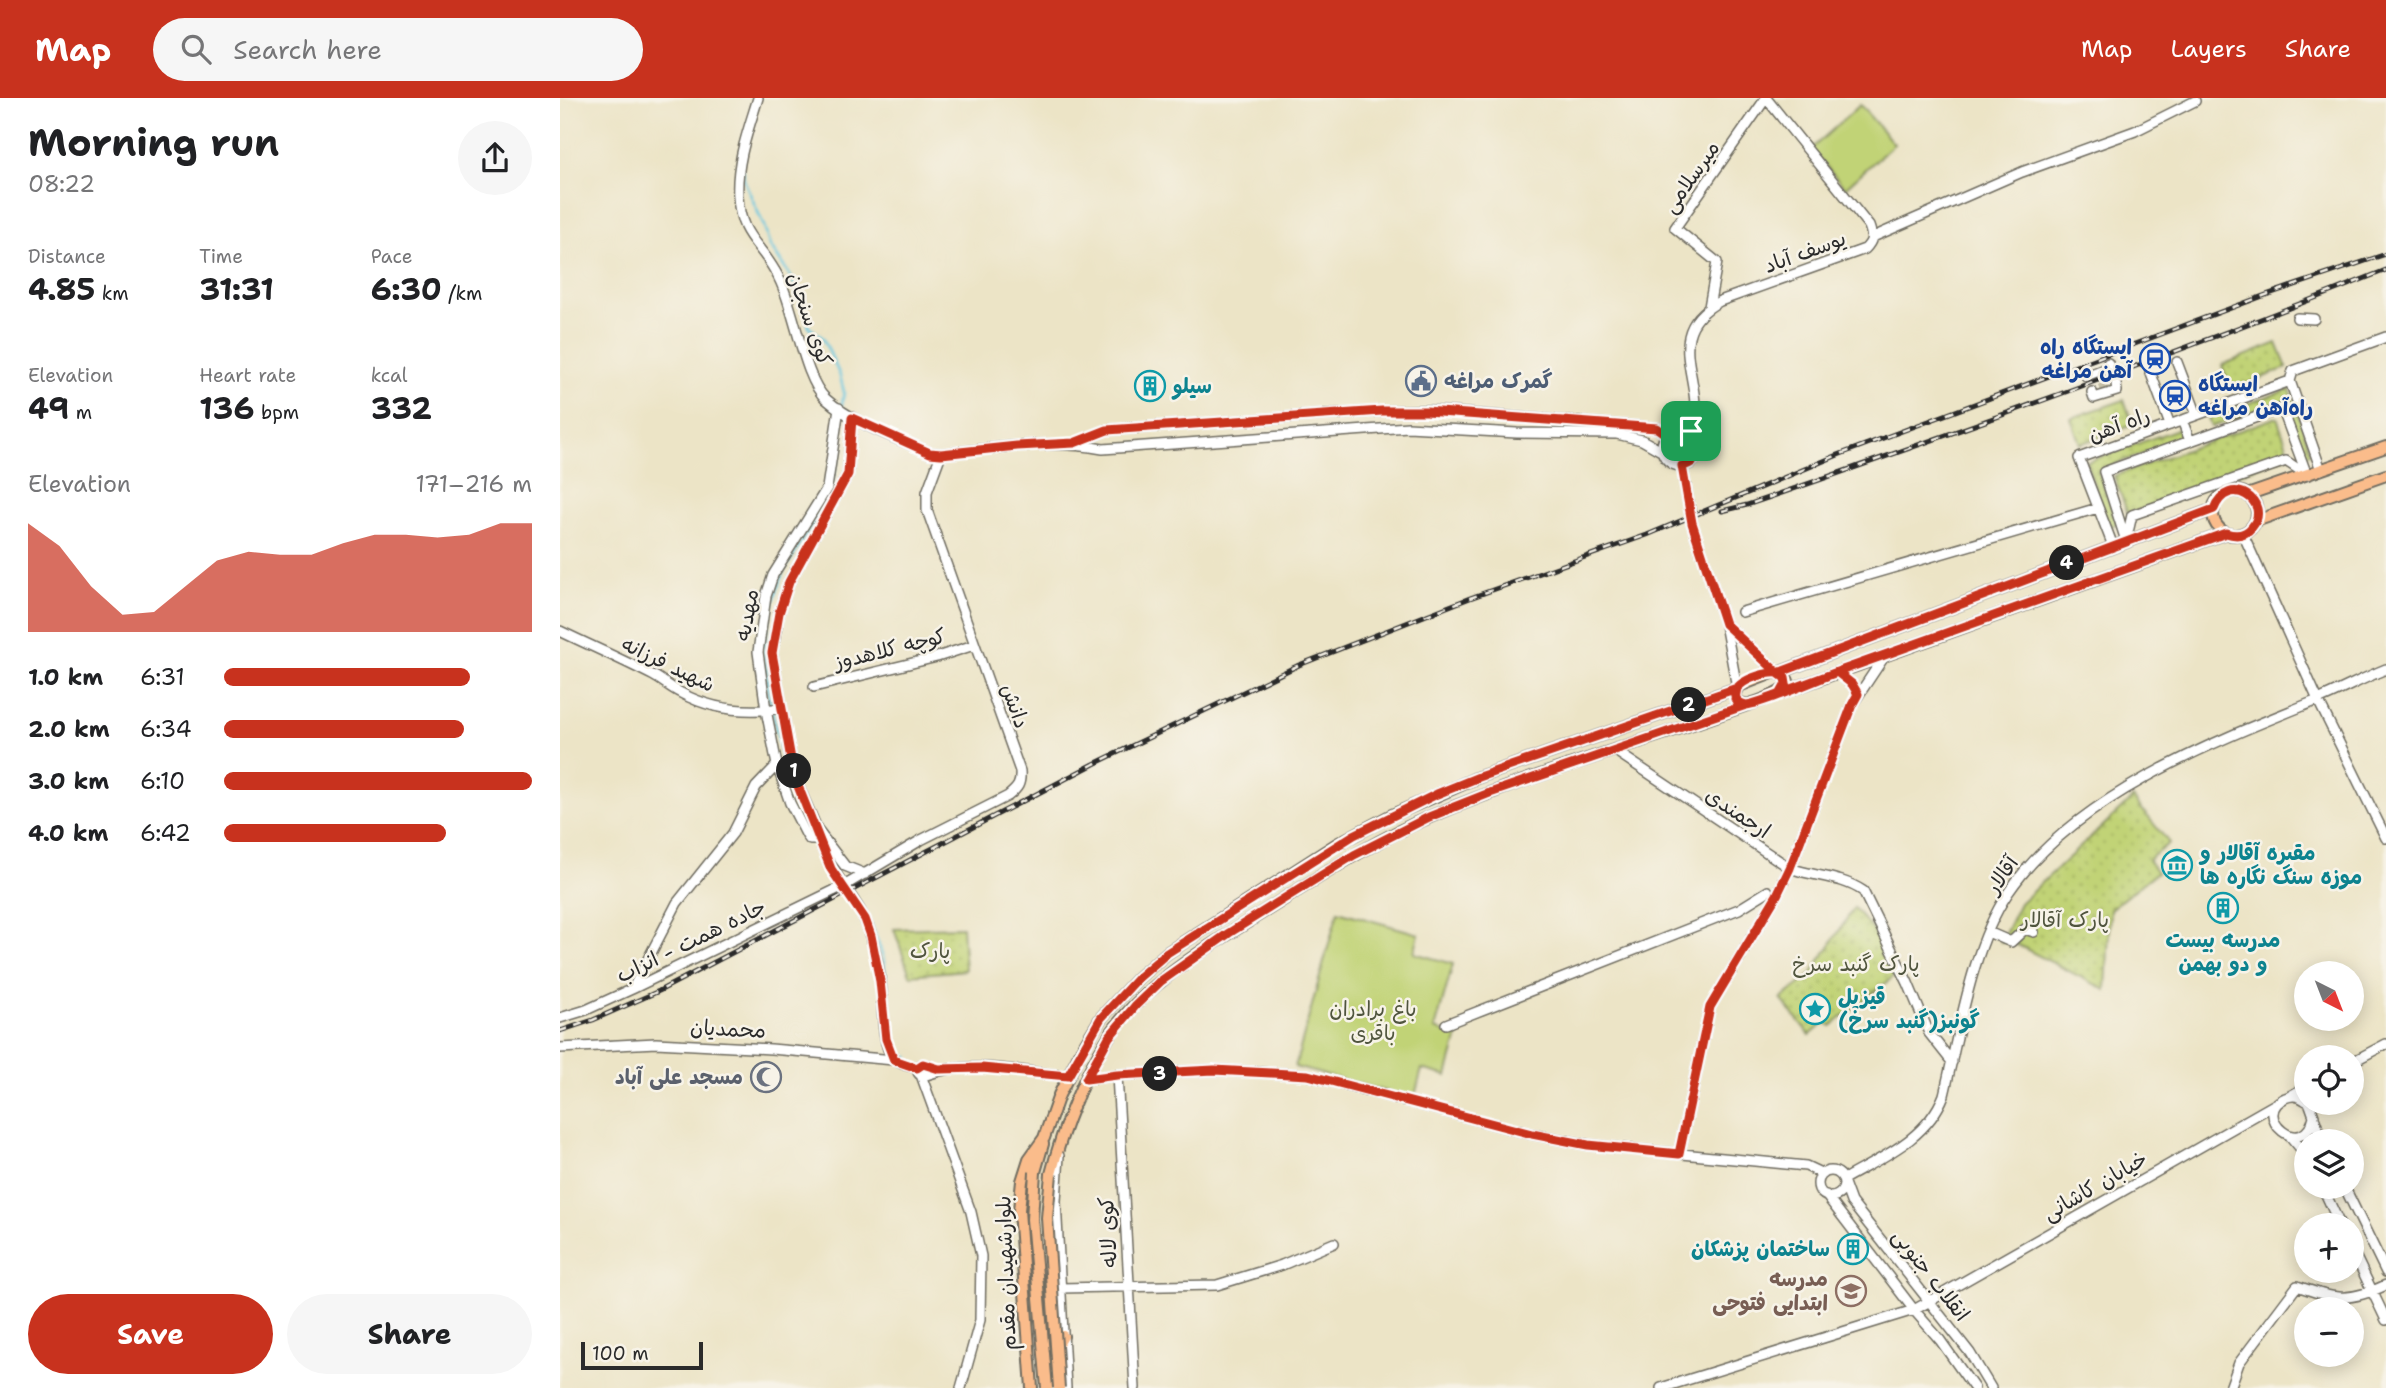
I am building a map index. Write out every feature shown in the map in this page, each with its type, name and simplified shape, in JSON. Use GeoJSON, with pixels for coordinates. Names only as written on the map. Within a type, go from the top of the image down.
{"type":"FeatureCollection","features":[{"type":"Feature","properties":{"kind":"main road"},"geometry":{"type":"LineString","coordinates":[[2247,495],[2386,447]]}},
{"type":"Feature","properties":{"kind":"main road"},"geometry":{"type":"LineString","coordinates":[[1059,1388],[1047,1218],[1051,1174],[1059,1144],[1086,1079],[1109,1037],[1161,981],[1229,933],[1354,855],[1432,816],[1487,794],[1781,693],[2226,533],[2244,534],[2256,521],[2386,474]]}},
{"type":"Feature","properties":{"kind":"main road"},"geometry":{"type":"LineString","coordinates":[[2226,533],[2214,520],[2214,509],[2216,502],[2228,493],[2235,491],[2247,495],[2255,504],[2256,521]]}},
{"type":"Feature","properties":{"kind":"main road","name":"بلوارشهیدان مقدم"},"geometry":{"type":"LineString","coordinates":[[1031,1386],[1019,1210],[1022,1181],[1029,1159],[1044,1138],[1068,1076],[1101,1018],[1138,978],[1167,953],[1354,835],[1437,794],[1737,688],[1770,673],[1778,673],[2214,509]]}},
{"type":"Feature","properties":{"kind":"main road"},"geometry":{"type":"LineString","coordinates":[[1778,673],[1783,675],[1786,681],[1781,693]]}},
{"type":"Feature","properties":{"kind":"main road"},"geometry":{"type":"LineString","coordinates":[[1737,688],[1735,699],[1746,705]]}},
{"type":"Feature","properties":{"kind":"main road"},"geometry":{"type":"LineString","coordinates":[[1044,1138],[1035,1172],[1032,1219],[1047,1388]]}},
{"type":"Feature","properties":{"kind":"main road"},"geometry":{"type":"LineString","coordinates":[[1028,1340],[1036,1348],[1045,1351],[1055,1346],[1063,1336]]}},
{"type":"Feature","properties":{"kind":"street","name":"کوی سنجان"},"geometry":{"type":"LineString","coordinates":[[758,98],[739,159],[740,216],[747,234],[775,270],[788,295],[813,380],[825,398],[852,418],[930,453],[1074,443]]}},
{"type":"Feature","properties":{"kind":"street","name":"یوسف آباد"},"geometry":{"type":"LineString","coordinates":[[1709,307],[1865,248],[1873,237],[1869,226],[1766,98]]}},
{"type":"Feature","properties":{"kind":"street","name":"میرسلامی"},"geometry":{"type":"LineString","coordinates":[[1709,307],[1717,262],[1675,228],[1766,98]]}},
{"type":"Feature","properties":{"kind":"street"},"geometry":{"type":"LineString","coordinates":[[1873,237],[2022,172],[2135,131],[2195,101]]}},
{"type":"Feature","properties":{"kind":"street"},"geometry":{"type":"LineString","coordinates":[[1691,431],[1696,418],[1687,345],[1692,327],[1709,307]]}},
{"type":"Feature","properties":{"kind":"street"},"geometry":{"type":"LineString","coordinates":[[2297,318],[2314,319]]}},
{"type":"Feature","properties":{"kind":"street","name":"راه آهن"},"geometry":{"type":"LineString","coordinates":[[2113,546],[2079,458],[2290,381],[2293,371],[2386,337]]}},
{"type":"Feature","properties":{"kind":"street"},"geometry":{"type":"LineString","coordinates":[[2177,362],[2197,415]]}},
{"type":"Feature","properties":{"kind":"street"},"geometry":{"type":"LineString","coordinates":[[2085,371],[2086,376],[2109,367],[2108,363]]}},
{"type":"Feature","properties":{"kind":"street"},"geometry":{"type":"LineString","coordinates":[[2150,371],[2170,425]]}},
{"type":"Feature","properties":{"kind":"street"},"geometry":{"type":"LineString","coordinates":[[2290,381],[2321,470]]}},
{"type":"Feature","properties":{"kind":"street"},"geometry":{"type":"LineString","coordinates":[[2092,392],[2094,398],[2117,391],[2116,384]]}},
{"type":"Feature","properties":{"kind":"street","name":"راه آهن"},"geometry":{"type":"LineString","coordinates":[[2126,541],[2104,472],[2282,408],[2307,475]]}},
{"type":"Feature","properties":{"kind":"street","name":"مهدیه"},"geometry":{"type":"LineString","coordinates":[[818,833],[813,840],[807,836],[790,803],[777,765],[758,652],[766,596],[773,575],[827,488],[841,409]]}},
{"type":"Feature","properties":{"kind":"street"},"geometry":{"type":"LineString","coordinates":[[1074,443],[1107,430],[1382,411],[1426,411],[1585,428],[1617,434],[1642,440],[1663,452],[1669,461],[1682,466],[1692,462],[1699,452],[1698,439],[1691,431],[1677,429],[1667,435],[1663,452]]}},
{"type":"Feature","properties":{"kind":"street"},"geometry":{"type":"LineString","coordinates":[[1422,427],[1426,411]]}},
{"type":"Feature","properties":{"kind":"street"},"geometry":{"type":"LineString","coordinates":[[852,418],[848,474],[789,582],[779,613],[772,653],[794,776],[831,869],[865,919],[871,936],[880,981],[886,1039],[894,1060],[922,1071],[982,1068],[1068,1076]]}},
{"type":"Feature","properties":{"kind":"street"},"geometry":{"type":"LineString","coordinates":[[2182,421],[2190,441]]}},
{"type":"Feature","properties":{"kind":"street"},"geometry":{"type":"LineString","coordinates":[[1074,443],[1103,449],[1422,427],[1517,433],[1585,428],[1657,428],[1667,435]]}},
{"type":"Feature","properties":{"kind":"street","name":"دانش"},"geometry":{"type":"LineString","coordinates":[[849,883],[921,840],[1008,796],[1018,789],[1021,780],[927,510],[927,492],[941,454]]}},
{"type":"Feature","properties":{"kind":"street"},"geometry":{"type":"LineString","coordinates":[[2126,541],[2132,514],[2286,461],[2307,475]]}},
{"type":"Feature","properties":{"kind":"street"},"geometry":{"type":"LineString","coordinates":[[1682,466],[1692,523],[1725,624],[1737,688]]}},
{"type":"Feature","properties":{"kind":"street"},"geometry":{"type":"LineString","coordinates":[[1742,612],[2098,508]]}},
{"type":"Feature","properties":{"kind":"street"},"geometry":{"type":"LineString","coordinates":[[2244,534],[2318,700],[2386,838]]}},
{"type":"Feature","properties":{"kind":"street"},"geometry":{"type":"LineString","coordinates":[[1725,624],[1778,673]]}},
{"type":"Feature","properties":{"kind":"street","name":"شهید فرزانه"},"geometry":{"type":"LineString","coordinates":[[560,631],[655,676],[681,694],[709,705],[725,709],[782,708]]}},
{"type":"Feature","properties":{"kind":"street","name":"کوچه کلاهدوز"},"geometry":{"type":"LineString","coordinates":[[814,687],[937,657],[974,645]]}},
{"type":"Feature","properties":{"kind":"street"},"geometry":{"type":"LineString","coordinates":[[1679,1154],[1710,1007],[1777,895],[1790,868],[1852,705],[1886,654]]}},
{"type":"Feature","properties":{"kind":"street","name":"آقالار"},"geometry":{"type":"LineString","coordinates":[[1844,1181],[1896,1151],[1927,1124],[1939,1109],[1967,994],[1988,932],[2007,895],[2031,863],[2073,826],[2138,781],[2207,746],[2386,669]]}},
{"type":"Feature","properties":{"kind":"street"},"geometry":{"type":"LineString","coordinates":[[1837,672],[1852,684],[1858,694]]}},
{"type":"Feature","properties":{"kind":"street","name":"ارجمندی"},"geometry":{"type":"LineString","coordinates":[[1619,749],[1620,754],[1790,868],[1851,883],[1863,891],[1903,971],[1929,1033],[1952,1062]]}},
{"type":"Feature","properties":{"kind":"street"},"geometry":{"type":"LineString","coordinates":[[632,989],[677,903],[733,833],[756,787],[777,765]]}},
{"type":"Feature","properties":{"kind":"street"},"geometry":{"type":"LineString","coordinates":[[818,833],[845,866],[865,874]]}},
{"type":"Feature","properties":{"kind":"street","name":"جاده همت - انزاب"},"geometry":{"type":"LineString","coordinates":[[560,1018],[586,1010],[632,989],[849,883]]}},
{"type":"Feature","properties":{"kind":"street"},"geometry":{"type":"LineString","coordinates":[[1446,1024],[1739,909],[1768,891]]}},
{"type":"Feature","properties":{"kind":"street"},"geometry":{"type":"LineString","coordinates":[[1988,932],[2011,942],[2025,929],[2034,932]]}},
{"type":"Feature","properties":{"kind":"street","name":"محمدیان"},"geometry":{"type":"LineString","coordinates":[[560,1048],[656,1043],[771,1049],[894,1060]]}},
{"type":"Feature","properties":{"kind":"street"},"geometry":{"type":"LineString","coordinates":[[2364,1056],[2386,1044]]}},
{"type":"Feature","properties":{"kind":"street"},"geometry":{"type":"LineString","coordinates":[[1086,1079],[1214,1070],[1308,1075],[1532,1134],[1588,1145],[1806,1166],[1823,1174],[1834,1171],[1844,1181],[1838,1194],[1826,1195],[1819,1186],[1823,1174]]}},
{"type":"Feature","properties":{"kind":"street"},"geometry":{"type":"LineString","coordinates":[[922,1071],[971,1212],[981,1256],[980,1320],[961,1388]]}},
{"type":"Feature","properties":{"kind":"street","name":"کوی لاله"},"geometry":{"type":"LineString","coordinates":[[1117,1075],[1135,1388]]}},
{"type":"Feature","properties":{"kind":"street"},"geometry":{"type":"LineString","coordinates":[[2294,1094],[2279,1102],[2274,1113],[2275,1124],[2294,1140]]}},
{"type":"Feature","properties":{"kind":"street","name":"خیابان کاشانی"},"geometry":{"type":"LineString","coordinates":[[1914,1310],[2279,1102]]}},
{"type":"Feature","properties":{"kind":"street"},"geometry":{"type":"LineString","coordinates":[[2290,1136],[2297,1136],[2309,1129],[2314,1116]]}},
{"type":"Feature","properties":{"kind":"street"},"geometry":{"type":"LineString","coordinates":[[2314,1116],[2316,1129]]}},
{"type":"Feature","properties":{"kind":"street"},"geometry":{"type":"LineString","coordinates":[[1059,1144],[1056,1201],[1066,1388]]}},
{"type":"Feature","properties":{"kind":"street","name":"انقلاب جنوبی"},"geometry":{"type":"LineString","coordinates":[[1844,1181],[1852,1202],[1970,1353],[1991,1388]]}},
{"type":"Feature","properties":{"kind":"street","name":"انقلاب جنوبی"},"geometry":{"type":"LineString","coordinates":[[1826,1195],[1956,1361],[1974,1388]]}},
{"type":"Feature","properties":{"kind":"street"},"geometry":{"type":"LineString","coordinates":[[2350,1199],[2386,1272]]}},
{"type":"Feature","properties":{"kind":"street"},"geometry":{"type":"LineString","coordinates":[[1060,1288],[1217,1285],[1282,1265],[1334,1243]]}},
{"type":"Feature","properties":{"kind":"street"},"geometry":{"type":"LineString","coordinates":[[2364,1275],[2386,1320]]}},
{"type":"Feature","properties":{"kind":"street"},"geometry":{"type":"LineString","coordinates":[[2230,1388],[2239,1363],[2297,1286],[2332,1298],[2347,1298],[2372,1292],[2386,1285]]}},
{"type":"Feature","properties":{"kind":"street"},"geometry":{"type":"LineString","coordinates":[[1661,1388],[1678,1386],[1914,1310]]}},
{"type":"Feature","properties":{"kind":"street"},"geometry":{"type":"LineString","coordinates":[[1956,1361],[1961,1352],[1970,1353]]}},
{"type":"Feature","properties":{"kind":"green space"},"geometry":{"type":"Polygon","coordinates":[[[1860,105],[1894,144],[1845,188],[1811,149],[1860,105]]]}},
{"type":"Feature","properties":{"kind":"green space"},"geometry":{"type":"Polygon","coordinates":[[[2277,343],[2287,368],[2231,390],[2222,365],[2277,343]]]}},
{"type":"Feature","properties":{"kind":"green space"},"geometry":{"type":"Polygon","coordinates":[[[2290,389],[2311,453],[2303,456],[2285,402],[2211,427],[2208,417],[2290,389]]]}},
{"type":"Feature","properties":{"kind":"green space"},"geometry":{"type":"Polygon","coordinates":[[[2124,400],[2133,425],[2080,444],[2071,418],[2124,400]]]}},
{"type":"Feature","properties":{"kind":"green space"},"geometry":{"type":"Polygon","coordinates":[[[2277,417],[2290,455],[2128,514],[2114,476],[2277,417]]]}},
{"type":"Feature","properties":{"kind":"green space"},"geometry":{"type":"Polygon","coordinates":[[[2178,429],[2182,440],[2098,470],[2117,524],[2109,527],[2086,462],[2178,429]]]}},
{"type":"Feature","properties":{"kind":"green space","name":"پارک آقالار"},"geometry":{"type":"Polygon","coordinates":[[[2133,798],[2169,843],[2148,860],[2157,872],[2110,909],[2106,990],[2012,942],[2001,942],[2020,903],[2133,798]]]}},
{"type":"Feature","properties":{"kind":"green space","name":"پارک گنبد سرخ"},"geometry":{"type":"Polygon","coordinates":[[[1854,908],[1885,944],[1897,974],[1831,1026],[1825,1023],[1810,1035],[1781,999],[1810,976],[1854,908]]]}},
{"type":"Feature","properties":{"kind":"green space","name":"باغ برادران باقری"},"geometry":{"type":"Polygon","coordinates":[[[1338,911],[1419,934],[1414,953],[1453,964],[1435,1029],[1458,1036],[1447,1076],[1422,1069],[1414,1099],[1295,1067],[1338,911]]]}},
{"type":"Feature","properties":{"kind":"green space","name":"پارک"},"geometry":{"type":"Polygon","coordinates":[[[962,927],[965,970],[910,975],[894,929],[962,927]]]}},
{"type":"Feature","properties":{"kind":"waterway"},"geometry":{"type":"LineString","coordinates":[[743,169],[744,180],[769,244],[791,277],[809,327],[823,338],[840,376],[844,392],[841,409]]}},
{"type":"Feature","properties":{"kind":"waterway"},"geometry":{"type":"LineString","coordinates":[[806,824],[784,767],[769,696],[764,650],[769,616],[783,572],[828,499],[839,453],[840,433]]}},
{"type":"Feature","properties":{"kind":"waterway"},"geometry":{"type":"LineString","coordinates":[[871,925],[883,957],[896,1050],[901,1056],[909,1057]]}},
{"type":"Feature","properties":{"kind":"tunnel"},"geometry":{"type":"LineString","coordinates":[[2099,370],[2106,393]]}},
{"type":"Feature","properties":{"kind":"railway"},"geometry":{"type":"LineString","coordinates":[[560,1031],[593,1020],[659,991],[1094,764],[1299,665],[1470,598],[1647,535],[1838,455],[2263,296],[2386,254]]}},
{"type":"Feature","properties":{"kind":"railway"},"geometry":{"type":"LineString","coordinates":[[1722,511],[1747,505],[2068,391],[2386,270]]}},
{"type":"Feature","properties":{"kind":"place","name":"ایستگاه راه آهن مراغه"},"geometry":{"type":"Point","coordinates":[2155,359]}},
{"type":"Feature","properties":{"kind":"place","name":"گمرک مراغه"},"geometry":{"type":"Point","coordinates":[1421,381]}},
{"type":"Feature","properties":{"kind":"place","name":"سیلو"},"geometry":{"type":"Point","coordinates":[1150,386]}},
{"type":"Feature","properties":{"kind":"place","name":"ایستگاه راه‌آهن مراغه"},"geometry":{"type":"Point","coordinates":[2175,396]}},
{"type":"Feature","properties":{"kind":"place","name":"مقبره آقالار و موزه سنگ نگاره ها"},"geometry":{"type":"Point","coordinates":[2177,865]}},
{"type":"Feature","properties":{"kind":"place","name":"مدرسه بیست و دو بهمن"},"geometry":{"type":"Point","coordinates":[2223,908]}},
{"type":"Feature","properties":{"kind":"place","name":"قیزیل گونبز(گنبد سرخ)"},"geometry":{"type":"Point","coordinates":[1815,1009]}},
{"type":"Feature","properties":{"kind":"place","name":"مسجد علی آباد"},"geometry":{"type":"Point","coordinates":[766,1077]}},
{"type":"Feature","properties":{"kind":"place","name":"ساختمان پزشکان"},"geometry":{"type":"Point","coordinates":[1853,1249]}},
{"type":"Feature","properties":{"kind":"place","name":"مدرسه ابتدایی فتوحی"},"geometry":{"type":"Point","coordinates":[1851,1291]}},
{"type":"Feature","properties":{"kind":"route"},"geometry":{"type":"LineString","coordinates":[[1691,431],[1683,428],[1667,435],[1657,428],[1426,411],[1382,411],[1107,430],[1074,443],[941,454],[930,453],[852,418],[848,474],[789,582],[779,613],[772,653],[794,776],[831,869],[865,919],[871,936],[890,1055],[894,1060],[917,1068],[923,1064],[939,1069],[982,1068],[1068,1076],[1101,1018],[1138,978],[1167,953],[1337,844],[1390,816],[1479,777],[1737,688],[1735,699],[1746,705],[1781,693],[1837,672],[1852,684],[1858,694],[1790,868],[1777,895],[1710,1007],[1679,1154],[1588,1145],[1532,1134],[1308,1075],[1214,1070],[1086,1079],[1109,1037],[1161,981],[1229,933],[1354,855],[1429,817],[1487,794],[1746,705],[1740,704],[1735,699],[1735,691],[1737,688],[1739,685],[1743,683],[1770,673],[1778,673],[2214,509],[2221,496],[2228,493],[2235,491],[2247,495],[2255,504],[2257,515],[2253,526],[2244,534],[2226,533],[1837,672],[1781,693],[1786,684],[1783,675],[1778,673],[1725,624],[1692,523],[1682,466],[1697,458],[1699,452],[1698,439],[1691,431]]}}]}
